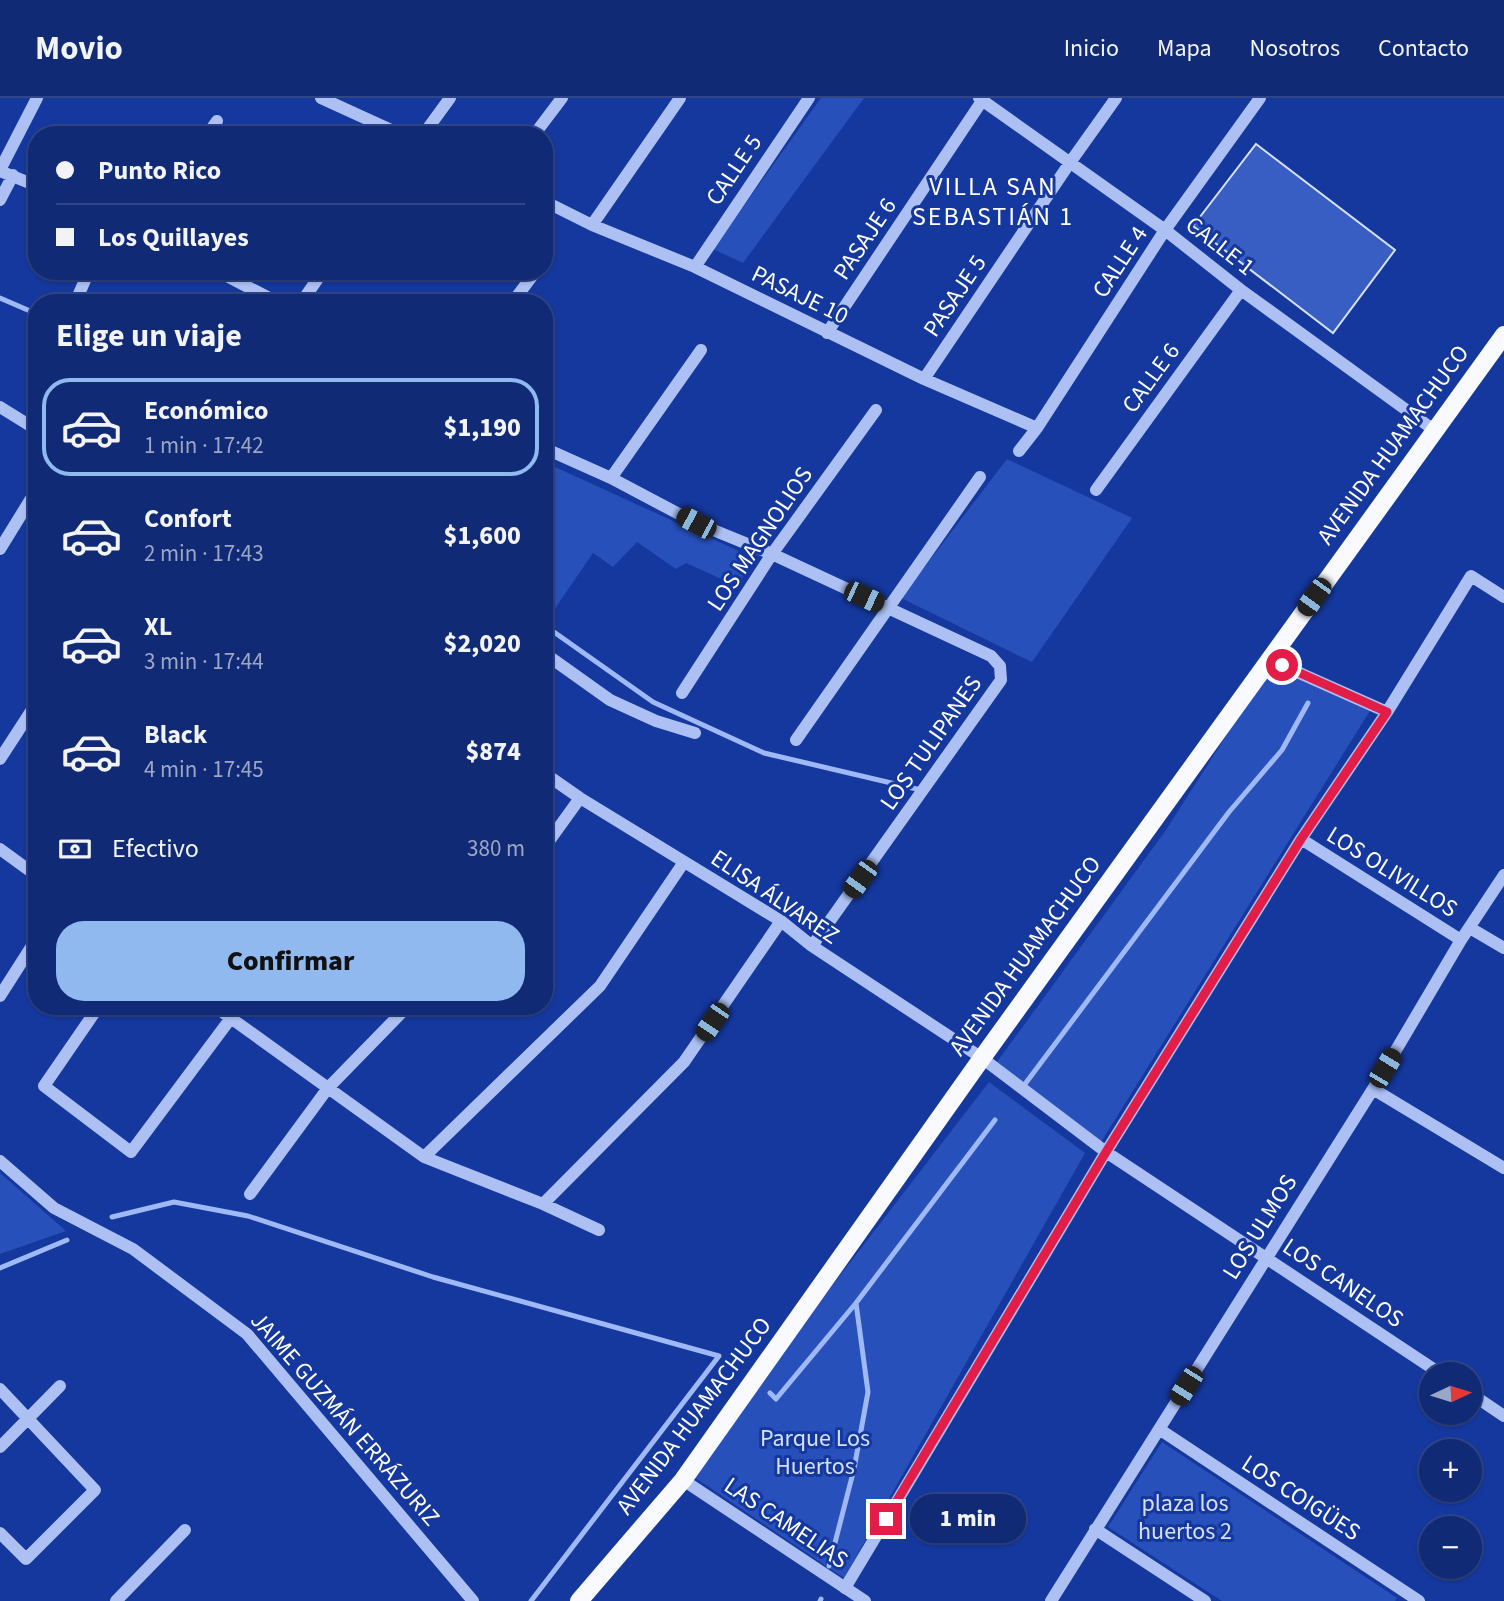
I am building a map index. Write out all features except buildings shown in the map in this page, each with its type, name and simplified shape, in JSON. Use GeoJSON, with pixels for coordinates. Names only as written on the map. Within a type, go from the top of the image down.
{"type":"FeatureCollection","features":[{"type":"Feature","properties":{"kind":"main road","name":"AVENIDA HUAMACHUCO"},"geometry":{"type":"LineString","coordinates":[[579,1601],[683,1480],[1268,659],[1504,335]]}},
{"type":"Feature","properties":{"kind":"street"},"geometry":{"type":"LineString","coordinates":[[28,182],[0,170],[37,98]]}},
{"type":"Feature","properties":{"kind":"street"},"geometry":{"type":"LineString","coordinates":[[430,126],[450,98]]}},
{"type":"Feature","properties":{"kind":"street"},"geometry":{"type":"LineString","coordinates":[[541,126],[562,98]]}},
{"type":"Feature","properties":{"kind":"street"},"geometry":{"type":"LineString","coordinates":[[592,225],[680,98]]}},
{"type":"Feature","properties":{"kind":"street","name":"CALLE 5"},"geometry":{"type":"LineString","coordinates":[[695,267],[809,98]]}},
{"type":"Feature","properties":{"kind":"street","name":"PASAJE 5"},"geometry":{"type":"LineString","coordinates":[[925,379],[1116,98]]}},
{"type":"Feature","properties":{"kind":"street","name":"CALLE 4"},"geometry":{"type":"LineString","coordinates":[[1019,452],[1165,230],[1260,98]]}},
{"type":"Feature","properties":{"kind":"street"},"geometry":{"type":"LineString","coordinates":[[327,99],[383,126]]}},
{"type":"Feature","properties":{"kind":"street","name":"CALLE 1"},"geometry":{"type":"LineString","coordinates":[[982,99],[1069,164],[1165,230],[1241,290],[1434,430]]}},
{"type":"Feature","properties":{"kind":"street","name":"PASAJE 6"},"geometry":{"type":"LineString","coordinates":[[827,333],[982,99]]}},
{"type":"Feature","properties":{"kind":"street"},"geometry":{"type":"LineString","coordinates":[[213,126],[217,121]]}},
{"type":"Feature","properties":{"kind":"street"},"geometry":{"type":"LineString","coordinates":[[0,200],[13,175]]}},
{"type":"Feature","properties":{"kind":"street","name":"PASAJE 10"},"geometry":{"type":"LineString","coordinates":[[553,206],[592,225],[695,267],[827,333],[1037,428]]}},
{"type":"Feature","properties":{"kind":"street"},"geometry":{"type":"LineString","coordinates":[[234,280],[262,294]]}},
{"type":"Feature","properties":{"kind":"street","name":"CALLE 6"},"geometry":{"type":"LineString","coordinates":[[1096,490],[1241,290]]}},
{"type":"Feature","properties":{"kind":"street"},"geometry":{"type":"LineString","coordinates":[[611,478],[701,350]]}},
{"type":"Feature","properties":{"kind":"street"},"geometry":{"type":"LineString","coordinates":[[0,407],[28,424]]}},
{"type":"Feature","properties":{"kind":"street","name":"LOS MAGNOLIOS"},"geometry":{"type":"LineString","coordinates":[[682,693],[772,554],[876,410]]}},
{"type":"Feature","properties":{"kind":"street","name":"LOS TULIPANES"},"geometry":{"type":"LineString","coordinates":[[553,452],[611,478],[696,523],[772,554],[991,656],[1000,666],[1001,680],[812,946]]}},
{"type":"Feature","properties":{"kind":"street"},"geometry":{"type":"LineString","coordinates":[[796,740],[981,477]]}},
{"type":"Feature","properties":{"kind":"street"},"geometry":{"type":"LineString","coordinates":[[0,549],[28,504]]}},
{"type":"Feature","properties":{"kind":"street"},"geometry":{"type":"LineString","coordinates":[[845,1588],[1106,1152],[1301,839],[1387,712],[1471,576],[1504,597]]}},
{"type":"Feature","properties":{"kind":"street"},"geometry":{"type":"LineString","coordinates":[[553,659],[610,699],[656,721],[695,733]]}},
{"type":"Feature","properties":{"kind":"street"},"geometry":{"type":"LineString","coordinates":[[1268,659],[1387,712]]}},
{"type":"Feature","properties":{"kind":"street"},"geometry":{"type":"LineString","coordinates":[[0,759],[28,716]]}},
{"type":"Feature","properties":{"kind":"street","name":"ELISA ÁLVAREZ"},"geometry":{"type":"LineString","coordinates":[[553,779],[780,921],[812,946],[982,1058]]}},
{"type":"Feature","properties":{"kind":"street"},"geometry":{"type":"LineString","coordinates":[[553,836],[580,798]]}},
{"type":"Feature","properties":{"kind":"street","name":"LOS OLIVILLOS"},"geometry":{"type":"LineString","coordinates":[[1301,839],[1461,940]]}},
{"type":"Feature","properties":{"kind":"street"},"geometry":{"type":"LineString","coordinates":[[0,849],[28,869]]}},
{"type":"Feature","properties":{"kind":"street"},"geometry":{"type":"LineString","coordinates":[[424,1157],[600,986],[684,862]]}},
{"type":"Feature","properties":{"kind":"street","name":"LOS ULMOS"},"geometry":{"type":"LineString","coordinates":[[1051,1601],[1373,1089],[1461,940],[1504,875]]}},
{"type":"Feature","properties":{"kind":"street"},"geometry":{"type":"LineString","coordinates":[[543,1204],[684,1062],[780,921]]}},
{"type":"Feature","properties":{"kind":"street"},"geometry":{"type":"LineString","coordinates":[[1470,928],[1504,948]]}},
{"type":"Feature","properties":{"kind":"street"},"geometry":{"type":"LineString","coordinates":[[0,996],[28,952]]}},
{"type":"Feature","properties":{"kind":"street"},"geometry":{"type":"LineString","coordinates":[[93,1015],[44,1086],[131,1152],[234,1015]]}},
{"type":"Feature","properties":{"kind":"street"},"geometry":{"type":"LineString","coordinates":[[227,1015],[424,1157],[543,1204],[599,1230]]}},
{"type":"Feature","properties":{"kind":"street"},"geometry":{"type":"LineString","coordinates":[[250,1194],[328,1088],[399,1015]]}},
{"type":"Feature","properties":{"kind":"street","name":"LOS CANELOS"},"geometry":{"type":"LineString","coordinates":[[982,1058],[1106,1152],[1423,1362]]}},
{"type":"Feature","properties":{"kind":"street"},"geometry":{"type":"LineString","coordinates":[[1373,1089],[1504,1168]]}},
{"type":"Feature","properties":{"kind":"street","name":"JAIME GUZMÁN ERRÁZURIZ"},"geometry":{"type":"LineString","coordinates":[[0,1161],[54,1208],[133,1249],[247,1334],[473,1601]]}},
{"type":"Feature","properties":{"kind":"street"},"geometry":{"type":"LineString","coordinates":[[0,1447],[60,1386]]}},
{"type":"Feature","properties":{"kind":"street"},"geometry":{"type":"LineString","coordinates":[[0,1389],[95,1490],[26,1559],[0,1533]]}},
{"type":"Feature","properties":{"kind":"street"},"geometry":{"type":"LineString","coordinates":[[1482,1401],[1504,1416]]}},
{"type":"Feature","properties":{"kind":"street","name":"LOS COIGÜES"},"geometry":{"type":"LineString","coordinates":[[1159,1429],[1419,1601]]}},
{"type":"Feature","properties":{"kind":"street","name":"LAS CAMELIAS"},"geometry":{"type":"LineString","coordinates":[[683,1480],[865,1601]]}},
{"type":"Feature","properties":{"kind":"street"},"geometry":{"type":"LineString","coordinates":[[116,1601],[185,1530]]}},
{"type":"Feature","properties":{"kind":"street"},"geometry":{"type":"LineString","coordinates":[[1095,1530],[1205,1601]]}},
{"type":"Feature","properties":{"kind":"green space"},"geometry":{"type":"Polygon","coordinates":[[[821,98],[864,98],[743,263],[713,249],[821,98]]]}},
{"type":"Feature","properties":{"kind":"green space"},"geometry":{"type":"Polygon","coordinates":[[[1007,459],[1132,518],[1032,662],[901,598],[1007,459]]]}},
{"type":"Feature","properties":{"kind":"green space"},"geometry":{"type":"Polygon","coordinates":[[[553,466],[754,558],[737,586],[686,563],[676,569],[637,542],[613,567],[593,553],[553,611],[553,466]]]}},
{"type":"Feature","properties":{"kind":"green space"},"geometry":{"type":"Polygon","coordinates":[[[1272,664],[1373,706],[1101,1142],[997,1062],[1166,830],[1272,664]]]}},
{"type":"Feature","properties":{"kind":"green space","name":"Parque Los Huertos"},"geometry":{"type":"Polygon","coordinates":[[[989,1082],[1085,1153],[844,1578],[688,1473],[989,1082]]]}},
{"type":"Feature","properties":{"kind":"green space"},"geometry":{"type":"Polygon","coordinates":[[[0,1173],[66,1231],[0,1254],[0,1173]]]}},
{"type":"Feature","properties":{"kind":"green space","name":"plaza los huertos 2"},"geometry":{"type":"Polygon","coordinates":[[[1162,1442],[1397,1598],[1395,1601],[1222,1601],[1108,1527],[1162,1442]]]}},
{"type":"Feature","properties":{"kind":"waterway"},"geometry":{"type":"LineString","coordinates":[[0,298],[28,310]]}},
{"type":"Feature","properties":{"kind":"waterway"},"geometry":{"type":"LineString","coordinates":[[553,631],[653,702],[764,753],[921,790]]}},
{"type":"Feature","properties":{"kind":"waterway"},"geometry":{"type":"LineString","coordinates":[[1025,1084],[1229,812],[1282,750],[1308,703]]}},
{"type":"Feature","properties":{"kind":"waterway"},"geometry":{"type":"LineString","coordinates":[[770,1393],[776,1399],[856,1303],[995,1120]]}},
{"type":"Feature","properties":{"kind":"waterway"},"geometry":{"type":"LineString","coordinates":[[112,1217],[174,1202],[248,1216],[433,1277],[719,1356],[531,1601]]}},
{"type":"Feature","properties":{"kind":"waterway"},"geometry":{"type":"LineString","coordinates":[[0,1268],[67,1240]]}},
{"type":"Feature","properties":{"kind":"waterway"},"geometry":{"type":"LineString","coordinates":[[829,1566],[854,1469],[868,1392],[856,1303]]}},
{"type":"Feature","properties":{"kind":"district","name":"VILLA SAN SEBASTIÁN 1"},"geometry":{"type":"Point","coordinates":[993,201]}},
{"type":"Feature","properties":{"kind":"route"},"geometry":{"type":"LineString","coordinates":[[886,1519],[1106,1152],[1301,839],[1387,712],[1282,665]]}}]}
